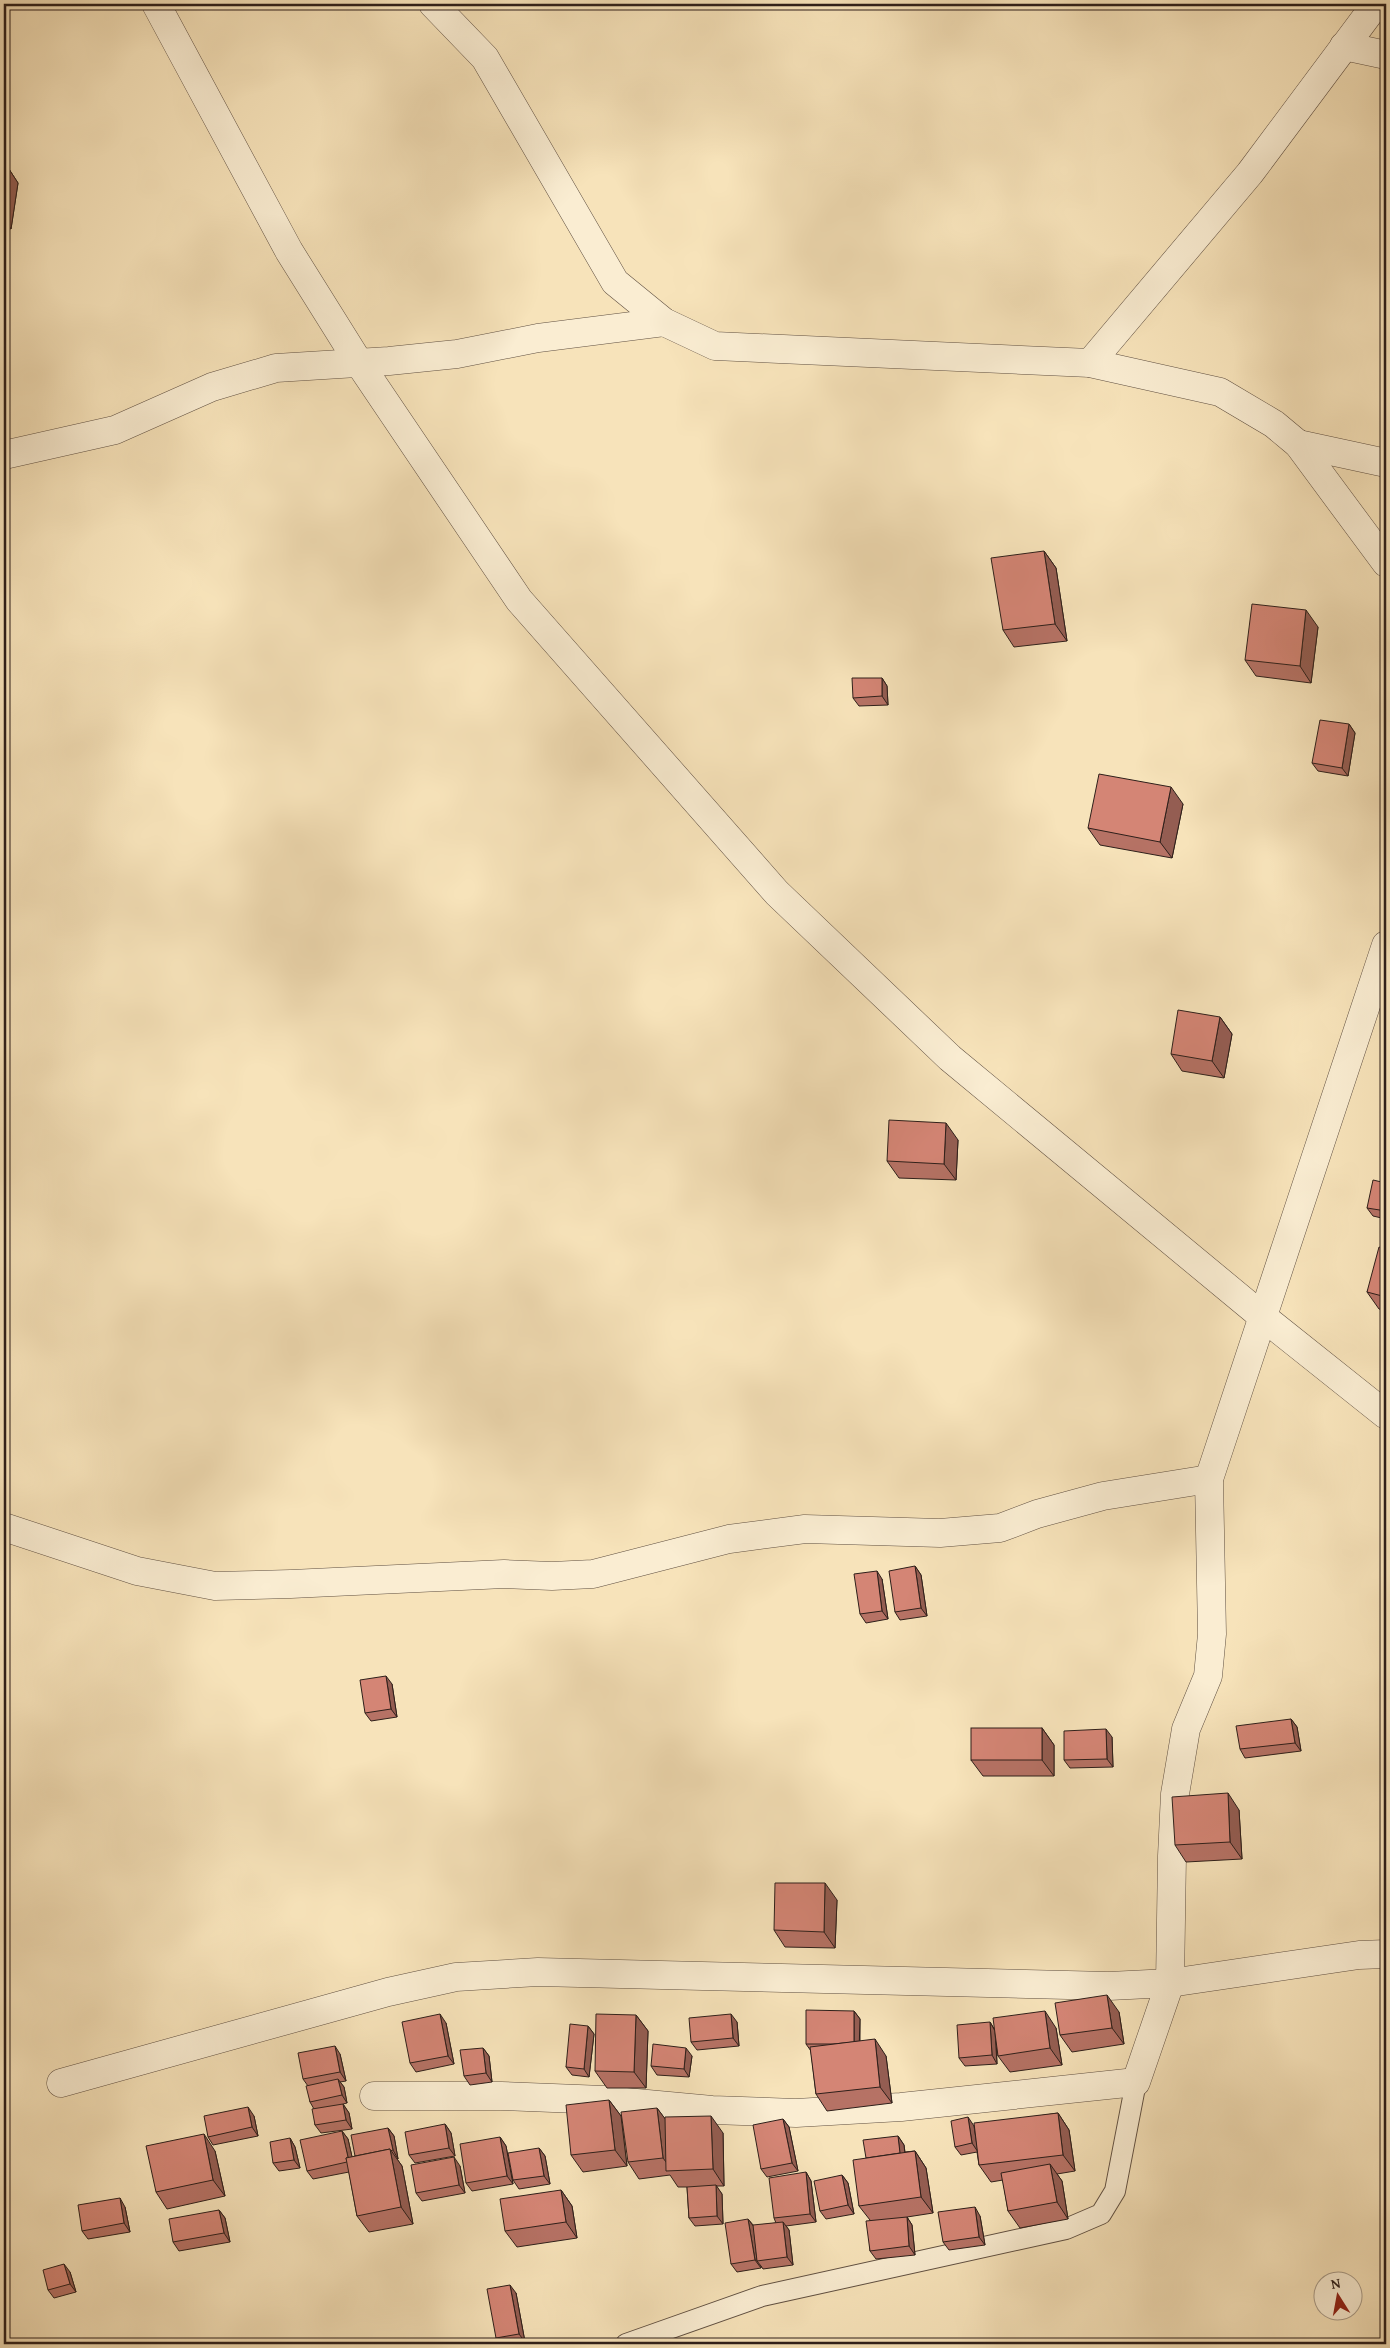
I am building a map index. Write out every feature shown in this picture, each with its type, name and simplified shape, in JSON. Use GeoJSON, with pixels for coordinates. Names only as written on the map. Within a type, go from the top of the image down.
{"type":"FeatureCollection","features":[{"type":"Feature","properties":{"kind":"street"},"geometry":{"type":"LineString","coordinates":[[156,4],[288,251],[359,363],[519,600],[778,893],[950,1058],[1263,1317],[1386,1415]]}},
{"type":"Feature","properties":{"kind":"street"},"geometry":{"type":"LineString","coordinates":[[433,4],[485,58],[615,282],[664,322],[715,346],[1090,363],[1220,392],[1274,424],[1298,444],[1386,563]]}},
{"type":"Feature","properties":{"kind":"street"},"geometry":{"type":"LineString","coordinates":[[1090,363],[1250,173],[1376,4]]}},
{"type":"Feature","properties":{"kind":"street"},"geometry":{"type":"LineString","coordinates":[[1344,46],[1386,56]]}},
{"type":"Feature","properties":{"kind":"street"},"geometry":{"type":"LineString","coordinates":[[4,455],[115,430],[212,386],[276,368],[457,354],[538,338],[664,322]]}},
{"type":"Feature","properties":{"kind":"street"},"geometry":{"type":"LineString","coordinates":[[1298,444],[1386,464]]}},
{"type":"Feature","properties":{"kind":"street"},"geometry":{"type":"LineString","coordinates":[[374,2096],[501,2096],[604,2100],[712,2110],[796,2113],[901,2107],[1136,2082],[1170,1983],[1175,1794],[1186,1729],[1208,1676],[1212,1634],[1210,1479],[1386,945]]}},
{"type":"Feature","properties":{"kind":"street"},"geometry":{"type":"LineString","coordinates":[[4,1527],[136,1571],[215,1586],[504,1574],[552,1576],[594,1574],[729,1539],[805,1529],[940,1533],[1000,1528],[1037,1514],[1103,1496],[1210,1479]]}},
{"type":"Feature","properties":{"kind":"street"},"geometry":{"type":"LineString","coordinates":[[61,2083],[388,1992],[456,1977],[538,1972],[1109,1986],[1170,1983],[1359,1955],[1386,1954]]}},
{"type":"Feature","properties":{"kind":"lane"},"geometry":{"type":"LineString","coordinates":[[626,2344],[762,2296],[1066,2229],[1101,2214],[1115,2191],[1136,2082]]}},
{"type":"Feature","properties":{"kind":"building"},"geometry":{"type":"Polygon","coordinates":[[[4,166],[7,166],[4,185],[4,166]]]}},
{"type":"Feature","properties":{"kind":"building"},"geometry":{"type":"Polygon","coordinates":[[[1044,551],[1055,624],[1003,630],[991,558],[1044,551]]]}},
{"type":"Feature","properties":{"kind":"building"},"geometry":{"type":"Polygon","coordinates":[[[1252,604],[1306,610],[1300,666],[1245,660],[1252,604]]]}},
{"type":"Feature","properties":{"kind":"building"},"geometry":{"type":"Polygon","coordinates":[[[852,678],[882,678],[882,696],[853,698],[852,678]]]}},
{"type":"Feature","properties":{"kind":"building"},"geometry":{"type":"Polygon","coordinates":[[[1320,720],[1349,724],[1342,768],[1312,763],[1320,720]]]}},
{"type":"Feature","properties":{"kind":"building"},"geometry":{"type":"Polygon","coordinates":[[[1099,774],[1171,787],[1160,842],[1088,828],[1099,774]]]}},
{"type":"Feature","properties":{"kind":"building"},"geometry":{"type":"Polygon","coordinates":[[[1178,1010],[1220,1017],[1212,1061],[1171,1054],[1178,1010]]]}},
{"type":"Feature","properties":{"kind":"building"},"geometry":{"type":"Polygon","coordinates":[[[889,1120],[946,1123],[944,1164],[887,1161],[889,1120]]]}},
{"type":"Feature","properties":{"kind":"building"},"geometry":{"type":"Polygon","coordinates":[[[1373,1180],[1386,1183],[1386,1211],[1367,1208],[1373,1180]]]}},
{"type":"Feature","properties":{"kind":"building"},"geometry":{"type":"Polygon","coordinates":[[[1379,1247],[1386,1249],[1386,1297],[1367,1292],[1379,1247]]]}},
{"type":"Feature","properties":{"kind":"building"},"geometry":{"type":"Polygon","coordinates":[[[915,1566],[921,1608],[895,1612],[889,1571],[915,1566]]]}},
{"type":"Feature","properties":{"kind":"building"},"geometry":{"type":"Polygon","coordinates":[[[877,1571],[882,1611],[860,1614],[854,1574],[877,1571]]]}},
{"type":"Feature","properties":{"kind":"building"},"geometry":{"type":"Polygon","coordinates":[[[386,1676],[391,1709],[365,1713],[360,1680],[386,1676]]]}},
{"type":"Feature","properties":{"kind":"building"},"geometry":{"type":"Polygon","coordinates":[[[1291,1719],[1295,1743],[1240,1749],[1236,1726],[1291,1719]]]}},
{"type":"Feature","properties":{"kind":"building"},"geometry":{"type":"Polygon","coordinates":[[[971,1728],[1042,1728],[1042,1760],[971,1760],[971,1728]]]}},
{"type":"Feature","properties":{"kind":"building"},"geometry":{"type":"Polygon","coordinates":[[[1106,1729],[1107,1759],[1064,1760],[1064,1731],[1106,1729]]]}},
{"type":"Feature","properties":{"kind":"building"},"geometry":{"type":"Polygon","coordinates":[[[1228,1793],[1230,1842],[1175,1845],[1172,1797],[1228,1793]]]}},
{"type":"Feature","properties":{"kind":"building"},"geometry":{"type":"Polygon","coordinates":[[[775,1883],[825,1883],[824,1932],[774,1930],[775,1883]]]}},
{"type":"Feature","properties":{"kind":"building"},"geometry":{"type":"Polygon","coordinates":[[[1107,1995],[1112,2028],[1060,2035],[1055,2003],[1107,1995]]]}},
{"type":"Feature","properties":{"kind":"building"},"geometry":{"type":"Polygon","coordinates":[[[806,2010],[854,2011],[854,2042],[806,2044],[806,2010]]]}},
{"type":"Feature","properties":{"kind":"building"},"geometry":{"type":"Polygon","coordinates":[[[1045,2011],[1050,2048],[998,2056],[993,2018],[1045,2011]]]}},
{"type":"Feature","properties":{"kind":"building"},"geometry":{"type":"Polygon","coordinates":[[[440,2014],[448,2056],[410,2063],[402,2022],[440,2014]]]}},
{"type":"Feature","properties":{"kind":"building"},"geometry":{"type":"Polygon","coordinates":[[[596,2014],[636,2015],[634,2072],[595,2071],[596,2014]]]}},
{"type":"Feature","properties":{"kind":"building"},"geometry":{"type":"Polygon","coordinates":[[[731,2014],[733,2038],[691,2042],[689,2018],[731,2014]]]}},
{"type":"Feature","properties":{"kind":"building"},"geometry":{"type":"Polygon","coordinates":[[[990,2022],[992,2055],[959,2058],[957,2025],[990,2022]]]}},
{"type":"Feature","properties":{"kind":"building"},"geometry":{"type":"Polygon","coordinates":[[[570,2024],[588,2026],[584,2069],[566,2067],[570,2024]]]}},
{"type":"Feature","properties":{"kind":"building"},"geometry":{"type":"Polygon","coordinates":[[[875,2039],[880,2087],[816,2094],[810,2047],[875,2039]]]}},
{"type":"Feature","properties":{"kind":"building"},"geometry":{"type":"Polygon","coordinates":[[[653,2044],[686,2048],[684,2069],[651,2066],[653,2044]]]}},
{"type":"Feature","properties":{"kind":"building"},"geometry":{"type":"Polygon","coordinates":[[[335,2046],[340,2072],[303,2079],[298,2053],[335,2046]]]}},
{"type":"Feature","properties":{"kind":"building"},"geometry":{"type":"Polygon","coordinates":[[[483,2048],[486,2073],[464,2076],[460,2050],[483,2048]]]}},
{"type":"Feature","properties":{"kind":"building"},"geometry":{"type":"Polygon","coordinates":[[[338,2079],[342,2095],[310,2102],[306,2086],[338,2079]]]}},
{"type":"Feature","properties":{"kind":"building"},"geometry":{"type":"Polygon","coordinates":[[[609,2100],[615,2150],[571,2155],[566,2105],[609,2100]]]}},
{"type":"Feature","properties":{"kind":"building"},"geometry":{"type":"Polygon","coordinates":[[[343,2104],[346,2120],[315,2125],[312,2109],[343,2104]]]}},
{"type":"Feature","properties":{"kind":"building"},"geometry":{"type":"Polygon","coordinates":[[[248,2107],[252,2127],[208,2137],[204,2116],[248,2107]]]}},
{"type":"Feature","properties":{"kind":"building"},"geometry":{"type":"Polygon","coordinates":[[[657,2108],[663,2158],[628,2162],[621,2112],[657,2108]]]}},
{"type":"Feature","properties":{"kind":"building"},"geometry":{"type":"Polygon","coordinates":[[[1058,2113],[1063,2155],[979,2165],[974,2123],[1058,2113]]]}},
{"type":"Feature","properties":{"kind":"building"},"geometry":{"type":"Polygon","coordinates":[[[711,2116],[713,2169],[666,2171],[665,2117],[711,2116]]]}},
{"type":"Feature","properties":{"kind":"building"},"geometry":{"type":"Polygon","coordinates":[[[968,2117],[972,2143],[955,2147],[951,2121],[968,2117]]]}},
{"type":"Feature","properties":{"kind":"building"},"geometry":{"type":"Polygon","coordinates":[[[783,2119],[792,2163],[761,2169],[753,2125],[783,2119]]]}},
{"type":"Feature","properties":{"kind":"building"},"geometry":{"type":"Polygon","coordinates":[[[445,2124],[449,2148],[409,2155],[405,2132],[445,2124]]]}},
{"type":"Feature","properties":{"kind":"building"},"geometry":{"type":"Polygon","coordinates":[[[388,2128],[393,2150],[355,2156],[351,2135],[388,2128]]]}},
{"type":"Feature","properties":{"kind":"building"},"geometry":{"type":"Polygon","coordinates":[[[342,2131],[348,2157],[346,2158],[347,2162],[307,2171],[300,2140],[342,2131]]]}},
{"type":"Feature","properties":{"kind":"building"},"geometry":{"type":"Polygon","coordinates":[[[204,2134],[213,2180],[156,2192],[146,2146],[204,2134]]]}},
{"type":"Feature","properties":{"kind":"building"},"geometry":{"type":"Polygon","coordinates":[[[898,2136],[900,2153],[866,2158],[863,2140],[898,2136]]]}},
{"type":"Feature","properties":{"kind":"building"},"geometry":{"type":"Polygon","coordinates":[[[500,2137],[507,2176],[466,2183],[460,2144],[500,2137]]]}},
{"type":"Feature","properties":{"kind":"building"},"geometry":{"type":"Polygon","coordinates":[[[290,2138],[294,2160],[273,2163],[270,2142],[290,2138]]]}},
{"type":"Feature","properties":{"kind":"building"},"geometry":{"type":"Polygon","coordinates":[[[539,2148],[544,2176],[513,2180],[508,2153],[539,2148]]]}},
{"type":"Feature","properties":{"kind":"building"},"geometry":{"type":"Polygon","coordinates":[[[390,2149],[401,2207],[357,2216],[346,2158],[390,2149]]]}},
{"type":"Feature","properties":{"kind":"building"},"geometry":{"type":"Polygon","coordinates":[[[915,2151],[921,2197],[859,2206],[853,2160],[915,2151]]]}},
{"type":"Feature","properties":{"kind":"building"},"geometry":{"type":"Polygon","coordinates":[[[454,2157],[459,2185],[416,2193],[411,2165],[454,2157]]]}},
{"type":"Feature","properties":{"kind":"building"},"geometry":{"type":"Polygon","coordinates":[[[1050,2164],[1057,2202],[1008,2211],[1001,2173],[1050,2164]]]}},
{"type":"Feature","properties":{"kind":"building"},"geometry":{"type":"Polygon","coordinates":[[[806,2172],[810,2214],[774,2218],[769,2178],[806,2172]]]}},
{"type":"Feature","properties":{"kind":"building"},"geometry":{"type":"Polygon","coordinates":[[[842,2175],[848,2205],[820,2211],[814,2181],[842,2175]]]}},
{"type":"Feature","properties":{"kind":"building"},"geometry":{"type":"Polygon","coordinates":[[[716,2185],[717,2216],[689,2218],[687,2187],[716,2185]]]}},
{"type":"Feature","properties":{"kind":"building"},"geometry":{"type":"Polygon","coordinates":[[[561,2190],[566,2222],[505,2231],[500,2199],[561,2190]]]}},
{"type":"Feature","properties":{"kind":"building"},"geometry":{"type":"Polygon","coordinates":[[[120,2198],[124,2223],[82,2231],[78,2205],[120,2198]]]}},
{"type":"Feature","properties":{"kind":"building"},"geometry":{"type":"Polygon","coordinates":[[[975,2207],[979,2237],[943,2242],[938,2212],[975,2207]]]}},
{"type":"Feature","properties":{"kind":"building"},"geometry":{"type":"Polygon","coordinates":[[[219,2210],[224,2233],[173,2242],[169,2219],[219,2210]]]}},
{"type":"Feature","properties":{"kind":"building"},"geometry":{"type":"Polygon","coordinates":[[[907,2217],[909,2246],[870,2251],[866,2221],[907,2217]]]}},
{"type":"Feature","properties":{"kind":"building"},"geometry":{"type":"Polygon","coordinates":[[[748,2219],[755,2260],[731,2264],[725,2223],[748,2219]]]}},
{"type":"Feature","properties":{"kind":"building"},"geometry":{"type":"Polygon","coordinates":[[[783,2222],[787,2257],[757,2261],[753,2225],[783,2222]]]}},
{"type":"Feature","properties":{"kind":"building"},"geometry":{"type":"Polygon","coordinates":[[[64,2264],[70,2284],[48,2290],[43,2270],[64,2264]]]}},
{"type":"Feature","properties":{"kind":"building"},"geometry":{"type":"Polygon","coordinates":[[[510,2285],[519,2334],[496,2338],[487,2289],[510,2285]]]}}]}
